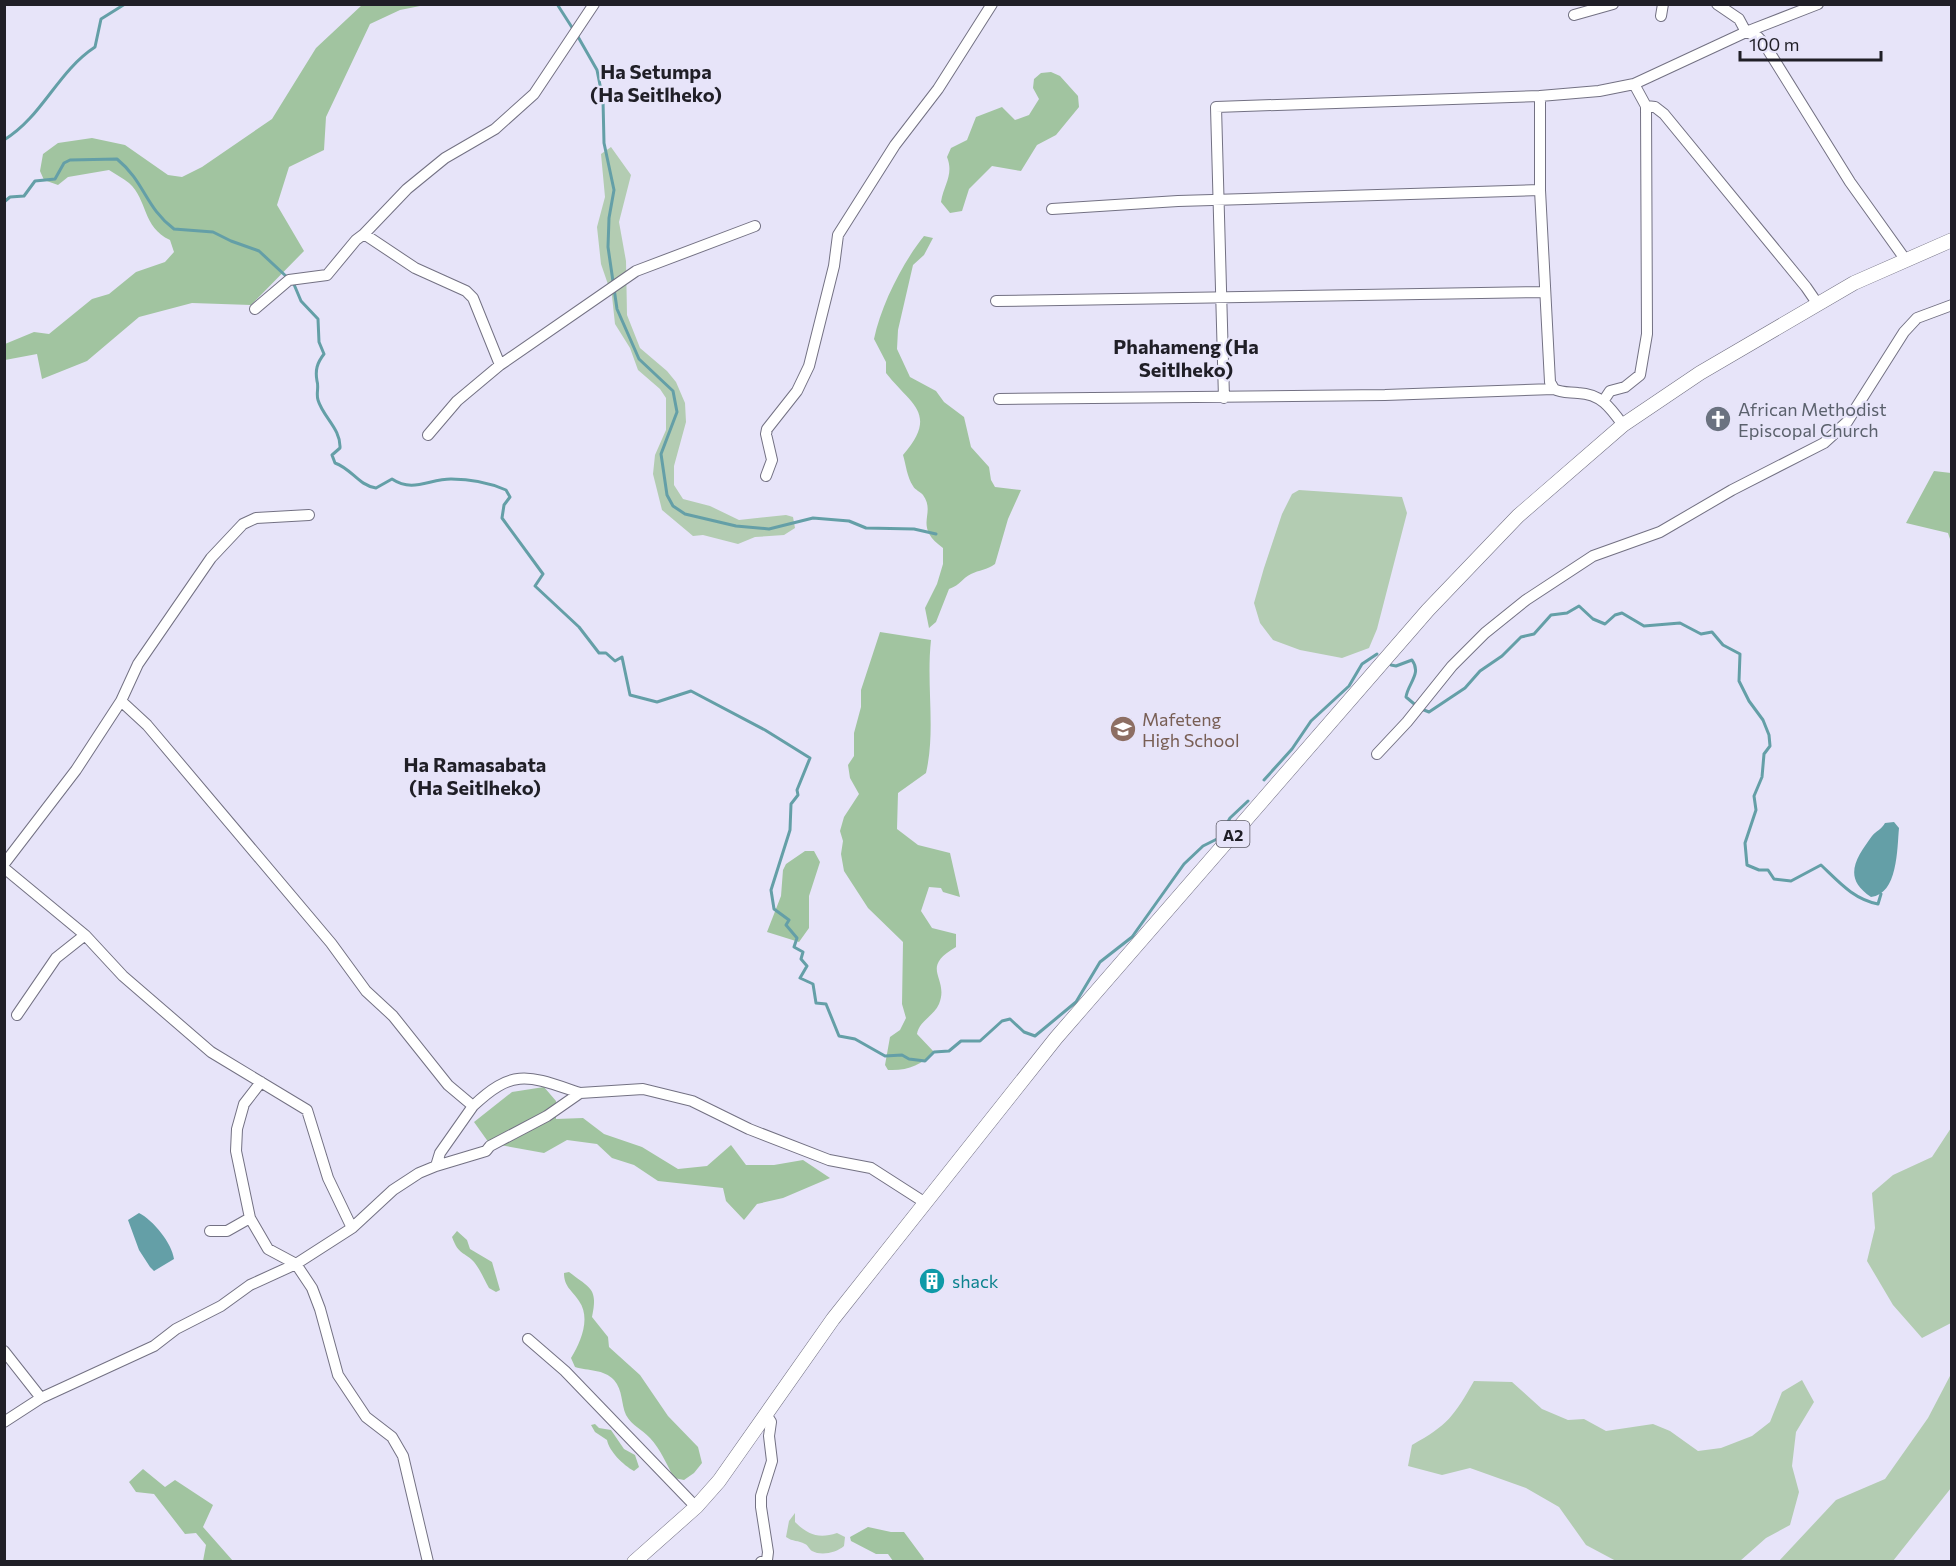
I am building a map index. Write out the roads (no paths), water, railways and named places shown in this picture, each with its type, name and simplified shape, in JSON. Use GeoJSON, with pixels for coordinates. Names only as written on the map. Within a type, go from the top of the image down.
{"type":"FeatureCollection","features":[{"type":"Feature","properties":{"kind":"main road","name":"A2"},"geometry":{"type":"LineString","coordinates":[[634,1562],[696,1507],[746,1447],[766,1414],[833,1319],[1056,1038],[1428,610],[1518,516],[1623,425],[1700,373],[1817,303],[1905,259],[1952,240]]}},
{"type":"Feature","properties":{"kind":"street"},"geometry":{"type":"LineString","coordinates":[[255,309],[289,279],[327,275],[356,240],[406,189],[445,158],[495,129],[526,102],[544,83],[594,4]]}},
{"type":"Feature","properties":{"kind":"street"},"geometry":{"type":"LineString","coordinates":[[766,476],[772,460],[767,429],[797,392],[809,366],[830,284],[838,236],[895,145],[938,89],[992,4]]}},
{"type":"Feature","properties":{"kind":"street"},"geometry":{"type":"LineString","coordinates":[[1574,15],[1613,4]]}},
{"type":"Feature","properties":{"kind":"street"},"geometry":{"type":"LineString","coordinates":[[1661,16],[1663,4]]}},
{"type":"Feature","properties":{"kind":"street"},"geometry":{"type":"LineString","coordinates":[[1717,4],[1739,19],[1746,32],[1758,37],[1765,45],[1844,173],[1905,259]]}},
{"type":"Feature","properties":{"kind":"street"},"geometry":{"type":"LineString","coordinates":[[1224,398],[1216,107],[1540,96],[1599,91],[1634,84],[1746,32],[1818,4]]}},
{"type":"Feature","properties":{"kind":"street"},"geometry":{"type":"LineString","coordinates":[[1604,400],[1610,391],[1625,387],[1640,375],[1647,334],[1646,106],[1634,84]]}},
{"type":"Feature","properties":{"kind":"street"},"geometry":{"type":"LineString","coordinates":[[1540,96],[1540,190],[1544,292],[1550,382],[1554,389]]}},
{"type":"Feature","properties":{"kind":"street"},"geometry":{"type":"LineString","coordinates":[[1646,106],[1655,107],[1664,114],[1817,303]]}},
{"type":"Feature","properties":{"kind":"street"},"geometry":{"type":"LineString","coordinates":[[1052,208],[1219,200],[1540,190]]}},
{"type":"Feature","properties":{"kind":"street"},"geometry":{"type":"LineString","coordinates":[[428,435],[458,401],[500,365],[636,271],[755,226]]}},
{"type":"Feature","properties":{"kind":"street"},"geometry":{"type":"LineString","coordinates":[[364,234],[415,268],[466,291],[472,298],[500,365]]}},
{"type":"Feature","properties":{"kind":"street"},"geometry":{"type":"LineString","coordinates":[[996,301],[1544,292]]}},
{"type":"Feature","properties":{"kind":"street"},"geometry":{"type":"LineString","coordinates":[[1377,754],[1407,722],[1452,666],[1485,633],[1526,600],[1593,556],[1660,532],[1732,490],[1824,443],[1847,422],[1904,332],[1917,318],[1952,305]]}},
{"type":"Feature","properties":{"kind":"street"},"geometry":{"type":"LineString","coordinates":[[999,399],[1224,398],[1554,389],[1589,393],[1604,400],[1623,425]]}},
{"type":"Feature","properties":{"kind":"street"},"geometry":{"type":"LineString","coordinates":[[309,515],[256,518],[243,524],[211,558],[138,664],[121,701],[59,794],[4,866],[85,935],[123,976],[212,1052],[307,1110],[328,1178],[352,1228]]}},
{"type":"Feature","properties":{"kind":"street"},"geometry":{"type":"LineString","coordinates":[[121,701],[147,725],[317,927],[366,991],[412,1039],[448,1085],[473,1106]]}},
{"type":"Feature","properties":{"kind":"street"},"geometry":{"type":"LineString","coordinates":[[17,1015],[56,958],[85,935]]}},
{"type":"Feature","properties":{"kind":"street"},"geometry":{"type":"LineString","coordinates":[[436,1166],[440,1153],[473,1106],[498,1084],[519,1078],[542,1081],[580,1093],[643,1089],[692,1101],[749,1130],[829,1160],[871,1168],[924,1202]]}},
{"type":"Feature","properties":{"kind":"street"},"geometry":{"type":"LineString","coordinates":[[261,1082],[244,1104],[237,1129],[236,1151],[250,1218],[268,1250],[296,1264],[312,1288],[338,1376],[366,1418],[392,1437],[403,1456],[428,1562]]}},
{"type":"Feature","properties":{"kind":"street"},"geometry":{"type":"LineString","coordinates":[[4,1422],[41,1398],[154,1346],[176,1329],[221,1306],[250,1285],[296,1264],[352,1228],[393,1190],[419,1173],[486,1151],[490,1146],[560,1107],[580,1093]]}},
{"type":"Feature","properties":{"kind":"street"},"geometry":{"type":"LineString","coordinates":[[210,1231],[227,1232],[250,1218]]}},
{"type":"Feature","properties":{"kind":"street"},"geometry":{"type":"LineString","coordinates":[[528,1340],[565,1371],[696,1507]]}},
{"type":"Feature","properties":{"kind":"street"},"geometry":{"type":"LineString","coordinates":[[4,1351],[41,1398]]}},
{"type":"Feature","properties":{"kind":"street"},"geometry":{"type":"LineString","coordinates":[[761,1562],[766,1560],[768,1552],[761,1496],[772,1461],[769,1436],[771,1422],[766,1414]]}},
{"type":"Feature","properties":{"kind":"waterway"},"geometry":{"type":"LineString","coordinates":[[4,140],[29,119],[70,69],[95,47],[101,19],[125,4]]}},
{"type":"Feature","properties":{"kind":"waterway"},"geometry":{"type":"LineString","coordinates":[[557,4],[573,29]]}},
{"type":"Feature","properties":{"kind":"waterway"},"geometry":{"type":"LineString","coordinates":[[577,35],[597,70],[603,100],[604,143],[614,190],[609,218],[608,247],[617,309],[639,359],[673,391],[677,412],[661,454],[667,495],[673,506],[685,514],[736,526],[769,529],[813,518],[849,521],[866,528],[914,529],[936,534]]}},
{"type":"Feature","properties":{"kind":"waterway"},"geometry":{"type":"LineString","coordinates":[[4,202],[10,197],[24,196],[35,181],[55,179],[64,163],[70,160],[117,159],[134,177],[164,221],[174,229],[213,232],[259,251],[288,278]]}},
{"type":"Feature","properties":{"kind":"waterway"},"geometry":{"type":"LineString","coordinates":[[293,282],[301,301],[318,319],[319,342],[324,354],[316,370],[317,398],[340,441],[340,448],[332,455],[335,463],[364,484],[376,488],[392,479],[407,485],[451,479],[479,482],[506,490],[510,497],[504,505],[502,518],[543,574],[535,586],[579,627],[599,653],[606,653],[615,661],[622,657],[630,695],[657,702],[691,691],[765,730],[810,758],[797,790],[798,795],[791,804],[790,830],[771,890],[774,909],[789,920],[786,925],[797,938],[794,947],[803,952],[801,959],[807,966],[800,978],[813,984],[816,1003],[826,1004],[839,1036],[855,1039],[885,1056],[902,1055],[909,1059],[925,1061],[934,1052],[949,1051],[961,1041],[980,1041],[1002,1021],[1010,1019],[1024,1032],[1035,1036],[1076,1002],[1100,962],[1132,937],[1184,864],[1203,846],[1219,838],[1230,818],[1248,801]]}},
{"type":"Feature","properties":{"kind":"waterway"},"geometry":{"type":"LineString","coordinates":[[1391,665],[1396,666],[1412,660],[1416,670],[1406,697],[1419,708],[1429,712],[1465,688],[1480,671],[1502,656],[1521,637],[1534,634],[1551,615],[1567,613],[1579,606],[1593,619],[1605,624],[1615,615],[1622,613],[1644,626],[1680,623],[1701,634],[1712,632],[1723,645],[1740,654],[1739,681],[1749,701],[1763,720],[1769,735],[1770,746],[1764,754],[1762,777],[1754,796],[1756,810],[1745,843],[1747,865],[1759,870],[1768,870],[1774,879],[1791,881],[1821,865],[1847,889],[1869,902],[1878,904],[1881,894]]}},
{"type":"Feature","properties":{"kind":"waterway"},"geometry":{"type":"LineString","coordinates":[[1264,780],[1292,749],[1311,721],[1349,686],[1362,664],[1377,654]]}},
{"type":"Feature","properties":{"kind":"place","name":"African Methodist Episcopal Church"},"geometry":{"type":"Point","coordinates":[1718,419]}},
{"type":"Feature","properties":{"kind":"place","name":"Mafeteng High School"},"geometry":{"type":"Point","coordinates":[1123,729]}},
{"type":"Feature","properties":{"kind":"place","name":"shack"},"geometry":{"type":"Point","coordinates":[932,1281]}},
{"type":"Feature","properties":{"kind":"district","name":"Ha Setumpa (Ha Seitlheko)"},"geometry":{"type":"Point","coordinates":[656,82]}},
{"type":"Feature","properties":{"kind":"district","name":"Phahameng (Ha Seitlheko)"},"geometry":{"type":"Point","coordinates":[1186,358]}},
{"type":"Feature","properties":{"kind":"district","name":"Ha Ramasabata (Ha Seitlheko)"},"geometry":{"type":"Point","coordinates":[475,776]}}]}
